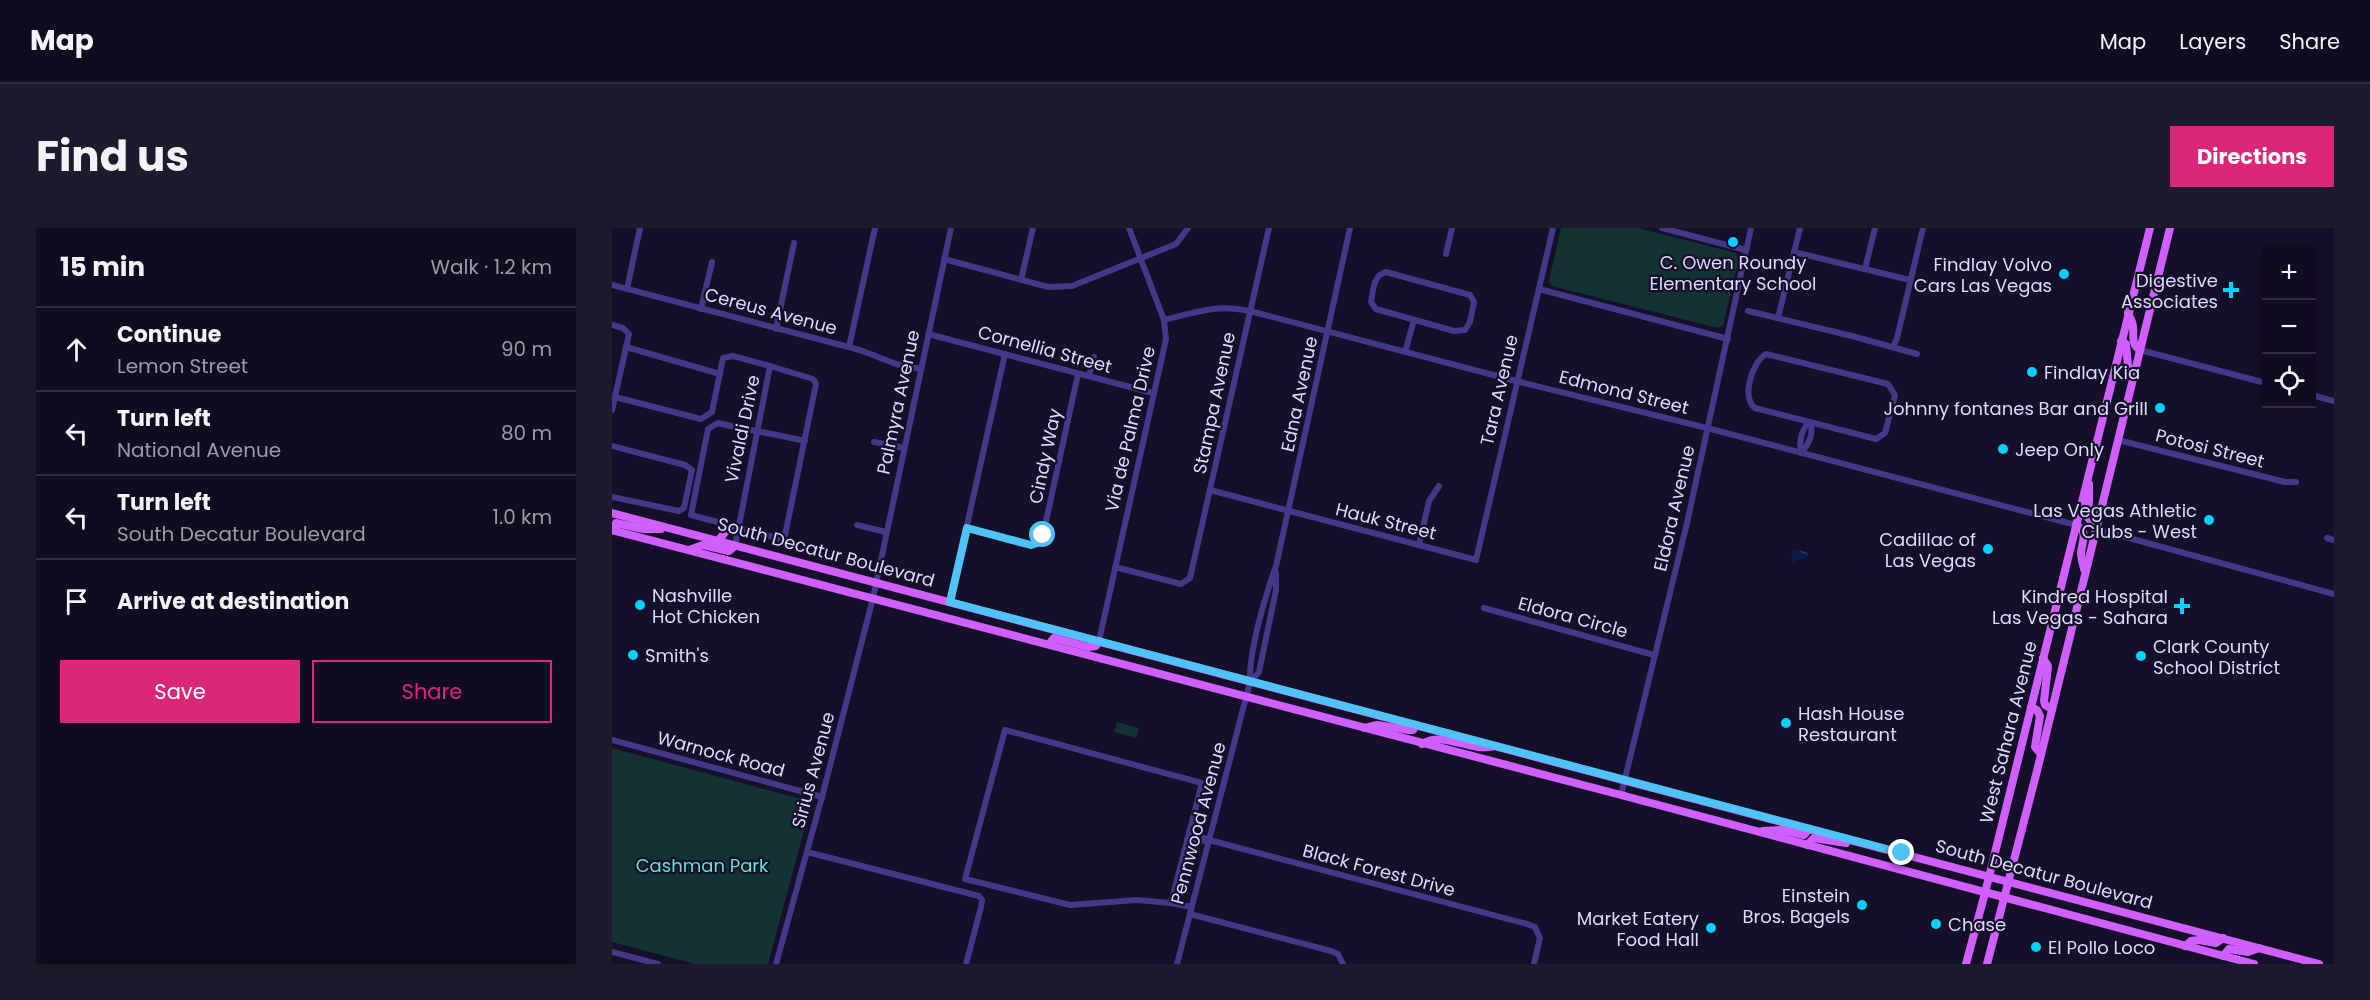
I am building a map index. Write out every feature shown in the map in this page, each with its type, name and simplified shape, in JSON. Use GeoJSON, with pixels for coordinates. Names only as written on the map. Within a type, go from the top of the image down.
{"type":"FeatureCollection","features":[{"type":"Feature","properties":{"kind":"main road","name":"West Sahara Avenue"},"geometry":{"type":"LineString","coordinates":[[1966,964],[2150,228]]}},
{"type":"Feature","properties":{"kind":"main road","name":"West Sahara Avenue"},"geometry":{"type":"LineString","coordinates":[[1987,964],[2170,228]]}},
{"type":"Feature","properties":{"kind":"main road"},"geometry":{"type":"LineString","coordinates":[[2128,313],[2133,326],[2133,341],[2140,350]]}},
{"type":"Feature","properties":{"kind":"main road"},"geometry":{"type":"LineString","coordinates":[[2121,341],[2126,344],[2128,366],[2134,375]]}},
{"type":"Feature","properties":{"kind":"main road"},"geometry":{"type":"LineString","coordinates":[[2088,474],[2090,501],[2087,516],[2096,529]]}},
{"type":"Feature","properties":{"kind":"main road","name":"South Decatur Boulevard"},"geometry":{"type":"LineString","coordinates":[[612,513],[1099,640],[1364,728],[1422,744],[2254,964]]}},
{"type":"Feature","properties":{"kind":"main road"},"geometry":{"type":"LineString","coordinates":[[613,530],[616,523],[644,529],[674,528]]}},
{"type":"Feature","properties":{"kind":"main road"},"geometry":{"type":"LineString","coordinates":[[718,541],[735,525]]}},
{"type":"Feature","properties":{"kind":"main road"},"geometry":{"type":"LineString","coordinates":[[2076,525],[2085,535],[2081,553],[2085,572]]}},
{"type":"Feature","properties":{"kind":"main road","name":"South Decatur Boulevard"},"geometry":{"type":"LineString","coordinates":[[613,530],[1049,644],[1416,725],[2319,964]]}},
{"type":"Feature","properties":{"kind":"main road"},"geometry":{"type":"LineString","coordinates":[[689,550],[703,545],[729,551],[735,546]]}},
{"type":"Feature","properties":{"kind":"main road"},"geometry":{"type":"LineString","coordinates":[[1049,644],[1054,638],[1088,647],[1096,646],[1099,640]]}},
{"type":"Feature","properties":{"kind":"main road"},"geometry":{"type":"LineString","coordinates":[[2043,658],[2048,666],[2044,701],[2045,705],[2052,709]]}},
{"type":"Feature","properties":{"kind":"main road"},"geometry":{"type":"LineString","coordinates":[[2031,707],[2037,710],[2040,716],[2035,747],[2041,754]]}},
{"type":"Feature","properties":{"kind":"main road"},"geometry":{"type":"LineString","coordinates":[[1364,728],[1377,724],[1413,730],[1416,725]]}},
{"type":"Feature","properties":{"kind":"main road"},"geometry":{"type":"LineString","coordinates":[[1422,744],[1429,739],[1438,738],[1479,749],[1497,746]]}},
{"type":"Feature","properties":{"kind":"main road"},"geometry":{"type":"LineString","coordinates":[[1712,820],[1715,804]]}},
{"type":"Feature","properties":{"kind":"main road"},"geometry":{"type":"LineString","coordinates":[[1755,831],[1782,830],[1804,835],[1809,829]]}},
{"type":"Feature","properties":{"kind":"main road"},"geometry":{"type":"LineString","coordinates":[[1807,845],[1814,838],[1864,843]]}},
{"type":"Feature","properties":{"kind":"main road"},"geometry":{"type":"LineString","coordinates":[[2185,946],[2195,940],[2216,943],[2223,938]]}},
{"type":"Feature","properties":{"kind":"main road"},"geometry":{"type":"LineString","coordinates":[[2223,956],[2229,949],[2248,952],[2260,948]]}},
{"type":"Feature","properties":{"kind":"street"},"geometry":{"type":"LineString","coordinates":[[627,289],[640,228]]}},
{"type":"Feature","properties":{"kind":"street"},"geometry":{"type":"LineString","coordinates":[[849,347],[875,228]]}},
{"type":"Feature","properties":{"kind":"street","name":"Palmyra Avenue"},"geometry":{"type":"LineString","coordinates":[[876,582],[951,228]]}},
{"type":"Feature","properties":{"kind":"street"},"geometry":{"type":"LineString","coordinates":[[1022,280],[1033,228]]}},
{"type":"Feature","properties":{"kind":"street","name":"Via de Palma Drive"},"geometry":{"type":"LineString","coordinates":[[1099,640],[1166,339],[1164,320],[1129,228]]}},
{"type":"Feature","properties":{"kind":"street"},"geometry":{"type":"LineString","coordinates":[[944,259],[1048,287],[1072,286],[1176,244],[1188,228]]}},
{"type":"Feature","properties":{"kind":"street","name":"Stampa Avenue"},"geometry":{"type":"LineString","coordinates":[[1115,567],[1180,584],[1190,578],[1269,228]]}},
{"type":"Feature","properties":{"kind":"street","name":"Edna Avenue"},"geometry":{"type":"LineString","coordinates":[[1248,689],[1259,672],[1276,590],[1276,566],[1350,228]]}},
{"type":"Feature","properties":{"kind":"street"},"geometry":{"type":"LineString","coordinates":[[1446,254],[1452,228]]}},
{"type":"Feature","properties":{"kind":"street","name":"Tara Avenue"},"geometry":{"type":"LineString","coordinates":[[1476,560],[1553,228]]}},
{"type":"Feature","properties":{"kind":"street"},"geometry":{"type":"LineString","coordinates":[[1662,228],[1746,250]]}},
{"type":"Feature","properties":{"kind":"street","name":"Eldora Avenue"},"geometry":{"type":"LineString","coordinates":[[1621,795],[1728,339],[1751,228]]}},
{"type":"Feature","properties":{"kind":"street"},"geometry":{"type":"LineString","coordinates":[[1778,318],[1800,228]]}},
{"type":"Feature","properties":{"kind":"street"},"geometry":{"type":"LineString","coordinates":[[1865,269],[1875,228]]}},
{"type":"Feature","properties":{"kind":"street"},"geometry":{"type":"LineString","coordinates":[[1893,347],[1923,228]]}},
{"type":"Feature","properties":{"kind":"street"},"geometry":{"type":"LineString","coordinates":[[776,328],[794,243]]}},
{"type":"Feature","properties":{"kind":"street"},"geometry":{"type":"LineString","coordinates":[[1794,252],[1910,280]]}},
{"type":"Feature","properties":{"kind":"street"},"geometry":{"type":"LineString","coordinates":[[700,309],[712,262]]}},
{"type":"Feature","properties":{"kind":"street"},"geometry":{"type":"LineString","coordinates":[[1386,272],[1466,293],[1473,298],[1470,322],[1465,330],[1454,331],[1414,320],[1381,312],[1373,306],[1371,302],[1379,274],[1386,272]]}},
{"type":"Feature","properties":{"kind":"street","name":"Cereus Avenue"},"geometry":{"type":"LineString","coordinates":[[612,285],[849,347],[896,364],[921,369]]}},
{"type":"Feature","properties":{"kind":"street"},"geometry":{"type":"LineString","coordinates":[[1539,289],[1728,339]]}},
{"type":"Feature","properties":{"kind":"street","name":"Edmond Street"},"geometry":{"type":"LineString","coordinates":[[1164,320],[1215,307],[1228,306],[2076,525]]}},
{"type":"Feature","properties":{"kind":"street"},"geometry":{"type":"LineString","coordinates":[[1748,311],[1917,354]]}},
{"type":"Feature","properties":{"kind":"street"},"geometry":{"type":"LineString","coordinates":[[1405,352],[1414,320]]}},
{"type":"Feature","properties":{"kind":"street"},"geometry":{"type":"LineString","coordinates":[[612,325],[623,328],[629,334],[612,410]]}},
{"type":"Feature","properties":{"kind":"street","name":"Cornellia Street"},"geometry":{"type":"LineString","coordinates":[[928,334],[1154,393]]}},
{"type":"Feature","properties":{"kind":"street"},"geometry":{"type":"LineString","coordinates":[[615,397],[701,419],[712,412],[720,374],[627,346]]}},
{"type":"Feature","properties":{"kind":"street"},"geometry":{"type":"LineString","coordinates":[[2140,350],[2262,382]]}},
{"type":"Feature","properties":{"kind":"street"},"geometry":{"type":"LineString","coordinates":[[950,602],[1005,354]]}},
{"type":"Feature","properties":{"kind":"street"},"geometry":{"type":"LineString","coordinates":[[1766,354],[1888,384],[1895,395],[1885,433],[1876,439],[1810,422],[1755,408],[1749,404],[1747,397],[1755,363],[1759,357],[1766,354]]}},
{"type":"Feature","properties":{"kind":"street","name":"Vivaldi Drive"},"geometry":{"type":"LineString","coordinates":[[720,374],[723,358],[733,356],[770,366],[735,525],[735,546]]}},
{"type":"Feature","properties":{"kind":"street"},"geometry":{"type":"LineString","coordinates":[[1089,376],[1094,357]]}},
{"type":"Feature","properties":{"kind":"street"},"geometry":{"type":"LineString","coordinates":[[770,366],[813,379],[816,384],[805,441],[784,540],[691,515],[708,429],[718,423],[756,433],[769,432],[805,441]]}},
{"type":"Feature","properties":{"kind":"street","name":"Cindy Way"},"geometry":{"type":"LineString","coordinates":[[967,528],[1031,545],[1037,543],[1043,535],[1078,374]]}},
{"type":"Feature","properties":{"kind":"street"},"geometry":{"type":"LineString","coordinates":[[2316,396],[2334,401]]}},
{"type":"Feature","properties":{"kind":"street"},"geometry":{"type":"LineString","coordinates":[[1801,453],[1808,445],[1812,428],[1810,422]]}},
{"type":"Feature","properties":{"kind":"street","name":"Potosi Street"},"geometry":{"type":"LineString","coordinates":[[2118,440],[2285,482],[2296,482]]}},
{"type":"Feature","properties":{"kind":"street"},"geometry":{"type":"LineString","coordinates":[[874,442],[904,448]]}},
{"type":"Feature","properties":{"kind":"street"},"geometry":{"type":"LineString","coordinates":[[612,446],[690,467],[692,471],[682,510],[676,511],[612,497]]}},
{"type":"Feature","properties":{"kind":"street"},"geometry":{"type":"LineString","coordinates":[[1419,545],[1430,501],[1439,486]]}},
{"type":"Feature","properties":{"kind":"street","name":"Hauk Street"},"geometry":{"type":"LineString","coordinates":[[1210,490],[1476,560]]}},
{"type":"Feature","properties":{"kind":"street"},"geometry":{"type":"LineString","coordinates":[[857,525],[886,532]]}},
{"type":"Feature","properties":{"kind":"street"},"geometry":{"type":"LineString","coordinates":[[2096,529],[2334,594]]}},
{"type":"Feature","properties":{"kind":"street","name":"Sirius Avenue"},"geometry":{"type":"LineString","coordinates":[[776,964],[822,797],[876,582]]}},
{"type":"Feature","properties":{"kind":"street","name":"Eldora Circle"},"geometry":{"type":"LineString","coordinates":[[1484,608],[1654,655]]}},
{"type":"Feature","properties":{"kind":"street","name":"Pennwood Avenue"},"geometry":{"type":"LineString","coordinates":[[1177,964],[1248,689]]}},
{"type":"Feature","properties":{"kind":"street"},"geometry":{"type":"LineString","coordinates":[[1171,903],[1202,783],[1005,730],[964,879],[1070,905],[1137,900],[1171,903],[1191,911],[1331,951],[1343,961]]}},
{"type":"Feature","properties":{"kind":"street","name":"Warnock Road"},"geometry":{"type":"LineString","coordinates":[[612,740],[822,797]]}},
{"type":"Feature","properties":{"kind":"street"},"geometry":{"type":"LineString","coordinates":[[1189,832],[1209,840]]}},
{"type":"Feature","properties":{"kind":"street"},"geometry":{"type":"LineString","coordinates":[[1187,839],[1196,842],[1209,840]]}},
{"type":"Feature","properties":{"kind":"street","name":"Black Forest Drive"},"geometry":{"type":"LineString","coordinates":[[1209,840],[1527,924],[1539,932],[1540,938],[1533,964]]}},
{"type":"Feature","properties":{"kind":"street"},"geometry":{"type":"LineString","coordinates":[[807,852],[979,896],[982,900],[981,907],[966,964]]}},
{"type":"Feature","properties":{"kind":"street"},"geometry":{"type":"LineString","coordinates":[[612,952],[658,964]]}},
{"type":"Feature","properties":{"kind":"green space"},"geometry":{"type":"Polygon","coordinates":[[[1561,228],[1638,228],[1736,253],[1739,259],[1723,325],[1718,328],[1552,286],[1549,281],[1561,228]]]}},
{"type":"Feature","properties":{"kind":"green space"},"geometry":{"type":"Polygon","coordinates":[[[1117,722],[1139,728],[1136,738],[1114,732],[1117,722]]]}},
{"type":"Feature","properties":{"kind":"green space","name":"Cashman Park"},"geometry":{"type":"Polygon","coordinates":[[[612,748],[805,800],[810,808],[768,964],[695,964],[612,942],[612,748]]]}},
{"type":"Feature","properties":{"kind":"water"},"geometry":{"type":"Polygon","coordinates":[[[1793,550],[1806,551],[1809,556],[1793,563],[1791,555],[1793,550]]]}},
{"type":"Feature","properties":{"kind":"place","name":"C. Owen Roundy Elementary School"},"geometry":{"type":"Point","coordinates":[1733,242]}},
{"type":"Feature","properties":{"kind":"place","name":"Findlay Volvo Cars Las Vegas"},"geometry":{"type":"Point","coordinates":[2064,274]}},
{"type":"Feature","properties":{"kind":"place","name":"Digestive Associates"},"geometry":{"type":"Point","coordinates":[2231,290]}},
{"type":"Feature","properties":{"kind":"place","name":"Findlay Kia"},"geometry":{"type":"Point","coordinates":[2032,372]}},
{"type":"Feature","properties":{"kind":"place","name":"Johnny fontanes Bar and Grill"},"geometry":{"type":"Point","coordinates":[2160,408]}},
{"type":"Feature","properties":{"kind":"place","name":"Jeep Only"},"geometry":{"type":"Point","coordinates":[2003,449]}},
{"type":"Feature","properties":{"kind":"place","name":"Las Vegas Athletic Clubs - West"},"geometry":{"type":"Point","coordinates":[2209,520]}},
{"type":"Feature","properties":{"kind":"place","name":"Cadillac of Las Vegas"},"geometry":{"type":"Point","coordinates":[1988,549]}},
{"type":"Feature","properties":{"kind":"place","name":"Nashville Hot Chicken"},"geometry":{"type":"Point","coordinates":[640,605]}},
{"type":"Feature","properties":{"kind":"place","name":"Kindred Hospital Las Vegas - Sahara"},"geometry":{"type":"Point","coordinates":[2182,606]}},
{"type":"Feature","properties":{"kind":"place","name":"Smith's"},"geometry":{"type":"Point","coordinates":[633,655]}},
{"type":"Feature","properties":{"kind":"place","name":"Clark County School District"},"geometry":{"type":"Point","coordinates":[2141,656]}},
{"type":"Feature","properties":{"kind":"place","name":"Hash House Restaurant"},"geometry":{"type":"Point","coordinates":[1786,723]}},
{"type":"Feature","properties":{"kind":"place","name":"Einstein Bros. Bagels"},"geometry":{"type":"Point","coordinates":[1862,905]}},
{"type":"Feature","properties":{"kind":"place","name":"Chase"},"geometry":{"type":"Point","coordinates":[1936,924]}},
{"type":"Feature","properties":{"kind":"place","name":"Market Eatery Food Hall"},"geometry":{"type":"Point","coordinates":[1711,928]}},
{"type":"Feature","properties":{"kind":"place","name":"El Pollo Loco"},"geometry":{"type":"Point","coordinates":[2036,947]}},
{"type":"Feature","properties":{"kind":"route"},"geometry":{"type":"LineString","coordinates":[[1043,535],[1037,543],[1031,545],[967,528],[950,602],[1902,853]]}}]}
